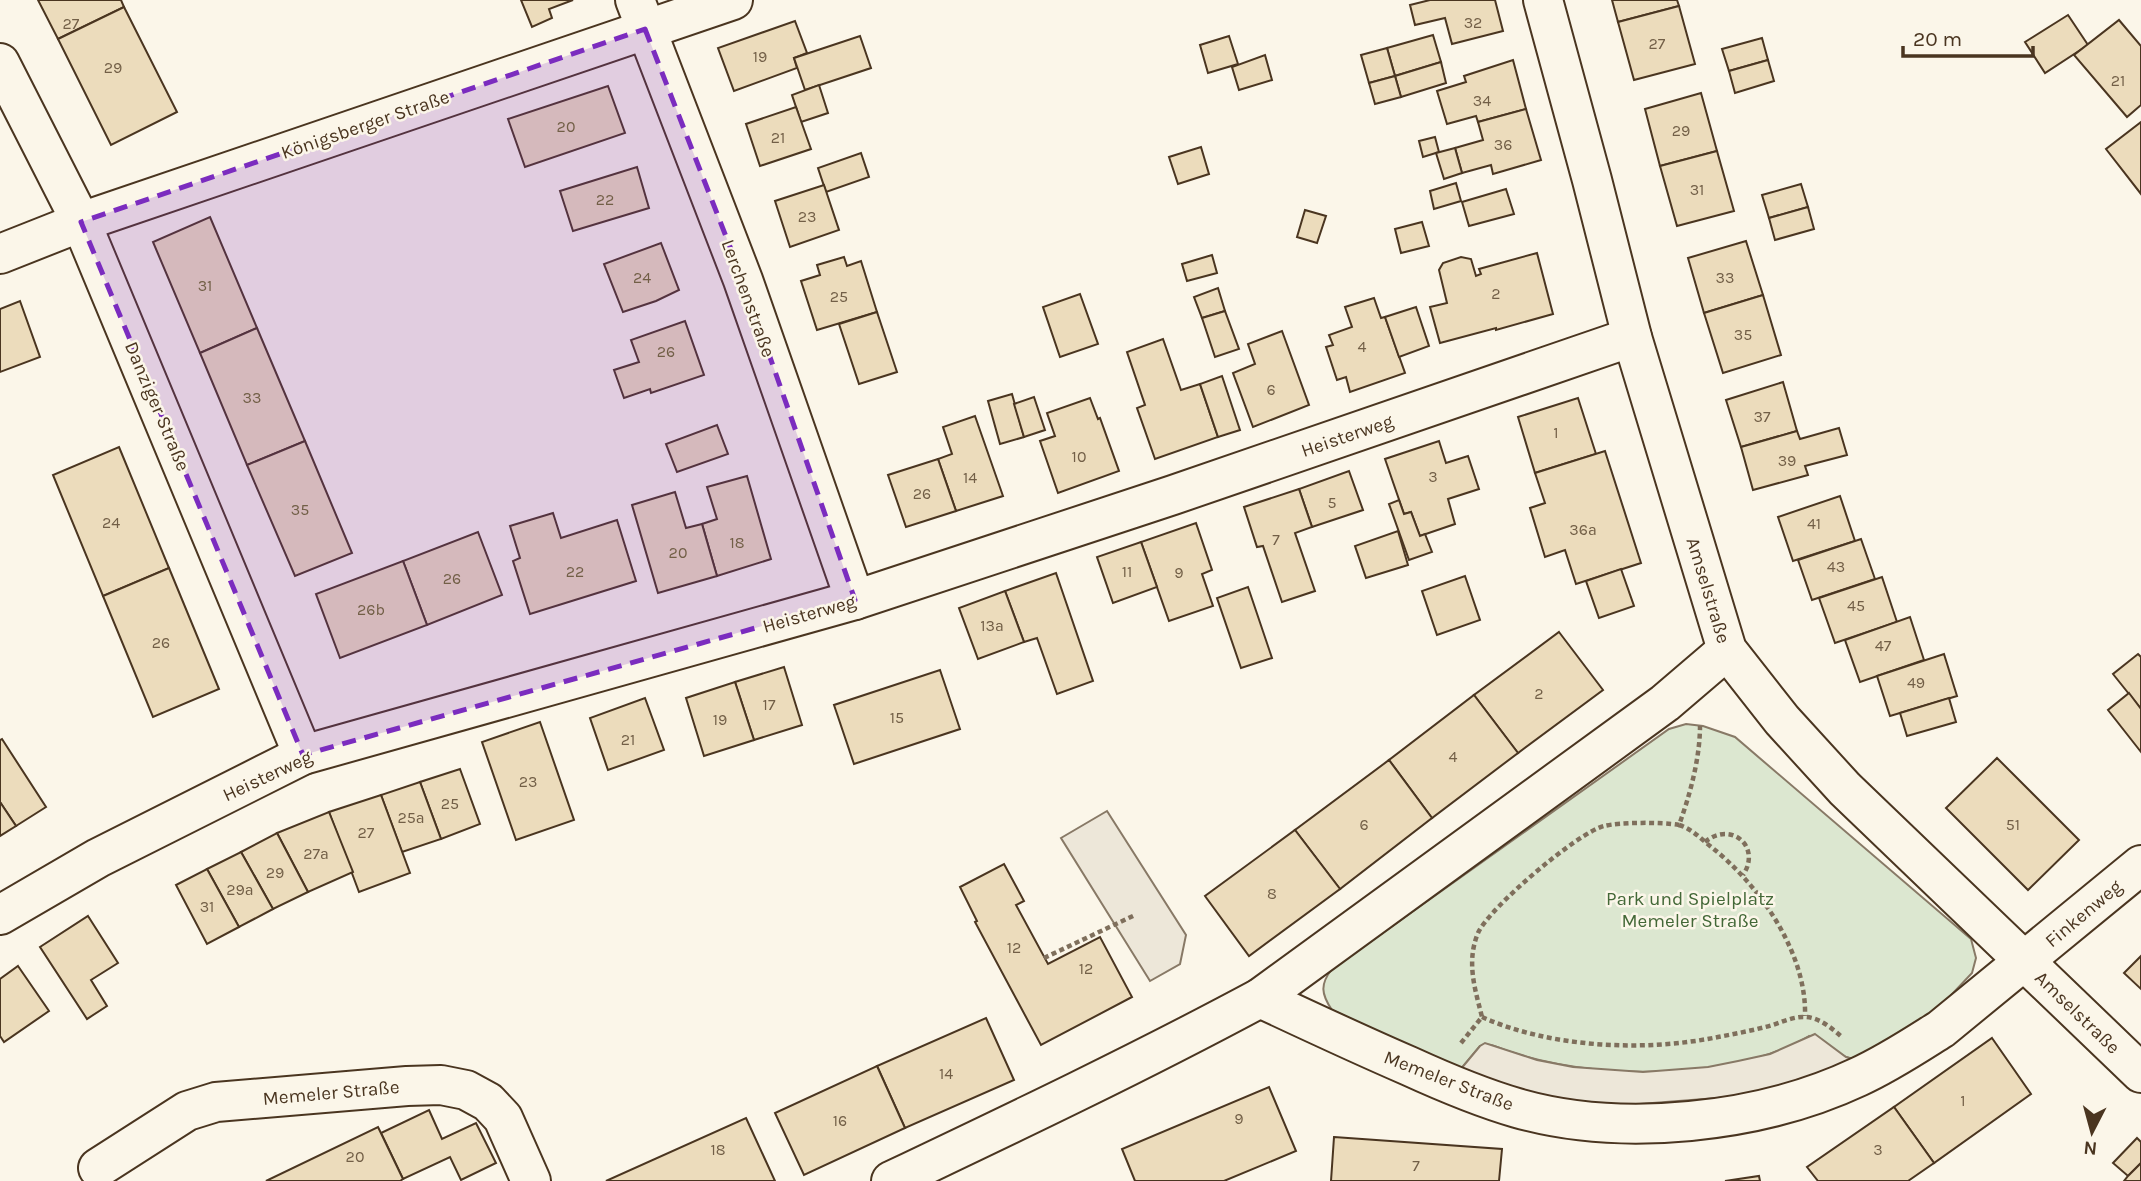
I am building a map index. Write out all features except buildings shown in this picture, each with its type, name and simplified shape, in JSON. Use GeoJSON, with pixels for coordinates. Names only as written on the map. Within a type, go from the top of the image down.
{"type":"FeatureCollection","features":[{"type":"Feature","properties":{"kind":"street","name":"Königsberger Straße"},"geometry":{"type":"LineString","coordinates":[[0,254],[640,15],[733,0]]}},
{"type":"Feature","properties":{"kind":"street","name":"Amselstraße"},"geometry":{"type":"LineString","coordinates":[[1543,0],[1632,337],[1727,650],[1782,720],[1845,789],[2141,1073]]}},
{"type":"Feature","properties":{"kind":"street","name":"Lerchenstraße"},"geometry":{"type":"LineString","coordinates":[[640,15],[743,281],[855,600]]}},
{"type":"Feature","properties":{"kind":"street","name":"Danziger Straße"},"geometry":{"type":"LineString","coordinates":[[0,63],[80,222],[303,755]]}},
{"type":"Feature","properties":{"kind":"street","name":"Heisterweg"},"geometry":{"type":"LineString","coordinates":[[0,915],[98,858],[303,755],[855,600],[1173,495],[1632,337]]}},
{"type":"Feature","properties":{"kind":"street"},"geometry":{"type":"LineString","coordinates":[[891,1181],[1048,1106],[1259,998],[1665,703],[1727,650]]}},
{"type":"Feature","properties":{"kind":"street","name":"Finkenweg"},"geometry":{"type":"LineString","coordinates":[[2025,961],[2141,864]]}},
{"type":"Feature","properties":{"kind":"street","name":"Memeler Straße"},"geometry":{"type":"LineString","coordinates":[[1259,998],[1359,1045],[1490,1100],[1584,1120],[1650,1124],[1771,1108],[1860,1077],[1941,1029],[2025,961]]}},
{"type":"Feature","properties":{"kind":"street","name":"Memeler Straße"},"geometry":{"type":"LineString","coordinates":[[98,1168],[187,1111],[216,1102],[442,1085],[466,1090],[488,1102],[503,1118],[531,1181]]}},
{"type":"Feature","properties":{"kind":"path"},"geometry":{"type":"LineString","coordinates":[[1679,825],[1688,799],[1700,743],[1700,726]]}},
{"type":"Feature","properties":{"kind":"path"},"geometry":{"type":"LineString","coordinates":[[1805,1016],[1802,982],[1782,931],[1759,896],[1743,875],[1705,842],[1687,828],[1667,822],[1603,826],[1564,850],[1496,909],[1479,932],[1473,954],[1471,978],[1482,1017],[1532,1035],[1603,1044],[1693,1042],[1768,1027],[1805,1016],[1821,1022],[1853,1043]]}},
{"type":"Feature","properties":{"kind":"path"},"geometry":{"type":"LineString","coordinates":[[1705,842],[1722,833],[1740,838],[1748,851],[1748,866],[1743,875]]}},
{"type":"Feature","properties":{"kind":"path"},"geometry":{"type":"LineString","coordinates":[[1044,957],[1135,915]]}},
{"type":"Feature","properties":{"kind":"path"},"geometry":{"type":"LineString","coordinates":[[1458,1047],[1482,1017]]}},
{"type":"Feature","properties":{"kind":"highlighted area"},"geometry":{"type":"Polygon","coordinates":[[[645,29],[743,280],[855,600],[303,755],[81,222],[645,29]]]}},
{"type":"Feature","properties":{"kind":"green space","name":"Park und Spielplatz Memeler Straße"},"geometry":{"type":"Polygon","coordinates":[[[1686,724],[1703,726],[1735,737],[1971,939],[1976,958],[1972,973],[1938,1009],[1907,1033],[1853,1059],[1809,1036],[1783,1049],[1753,1059],[1720,1066],[1652,1072],[1558,1064],[1488,1045],[1480,1046],[1460,1070],[1332,1010],[1323,989],[1325,979],[1332,969],[1669,729],[1686,724]]]}},
{"type":"Feature","properties":{"kind":"shaded area"},"geometry":{"type":"Polygon","coordinates":[[[1107,811],[1186,935],[1180,964],[1150,981],[1061,838],[1107,811]]]}},
{"type":"Feature","properties":{"kind":"shaded area"},"geometry":{"type":"Polygon","coordinates":[[[1815,1034],[1846,1057],[1853,1059],[1781,1086],[1730,1097],[1614,1106],[1571,1102],[1525,1093],[1460,1070],[1485,1043],[1537,1060],[1573,1067],[1643,1072],[1708,1067],[1770,1054],[1815,1034]]]}}]}
